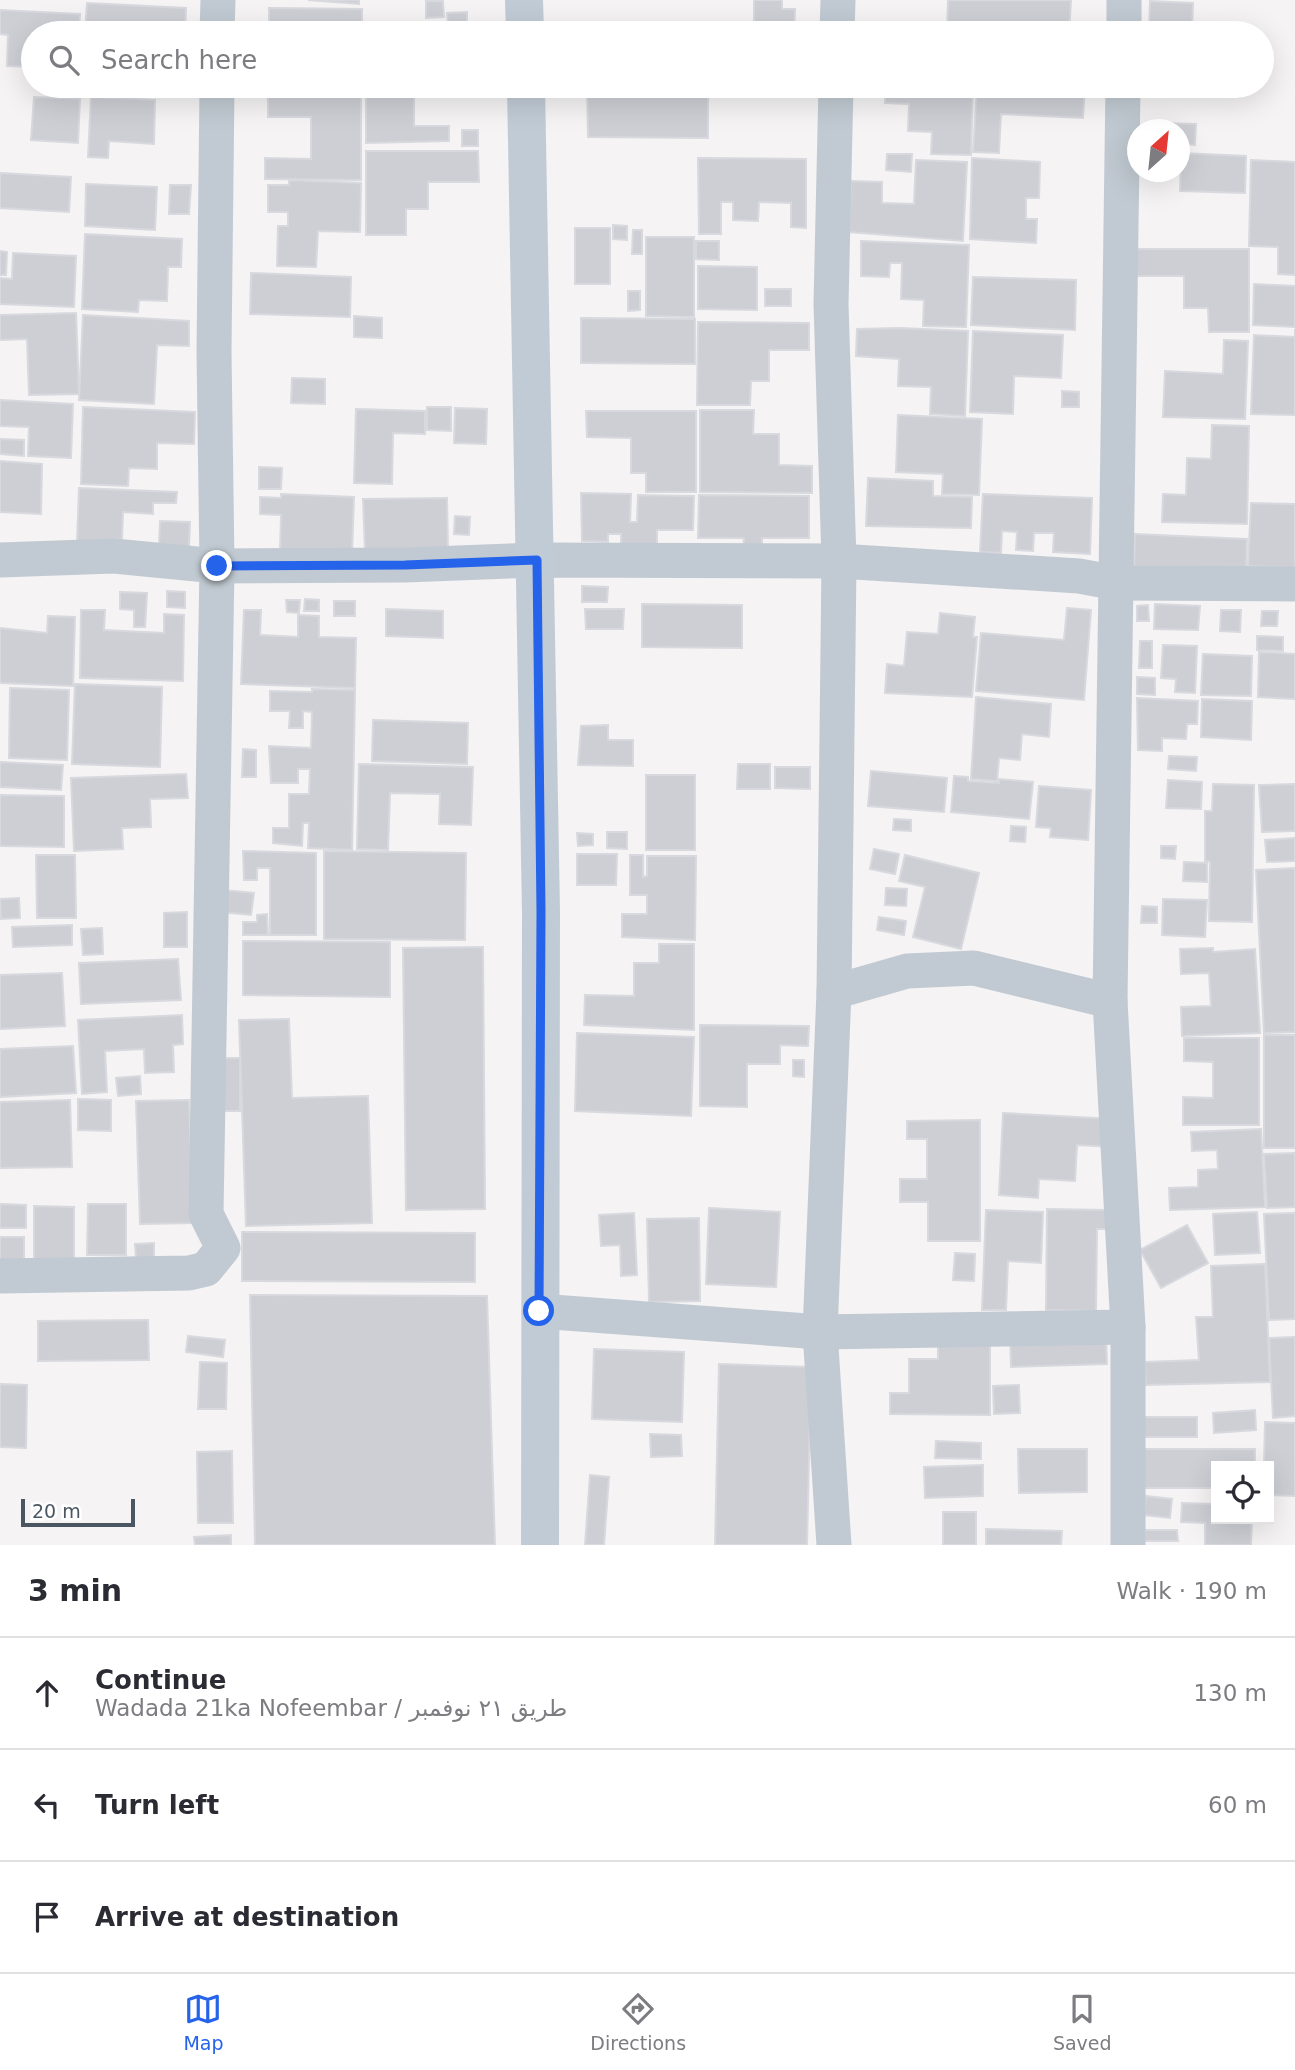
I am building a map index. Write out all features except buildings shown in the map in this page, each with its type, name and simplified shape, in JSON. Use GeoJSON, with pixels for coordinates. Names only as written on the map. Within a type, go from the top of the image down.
{"type":"FeatureCollection","features":[{"type":"Feature","properties":{"kind":"street"},"geometry":{"type":"LineString","coordinates":[[217,21],[218,0]]}},
{"type":"Feature","properties":{"kind":"street"},"geometry":{"type":"LineString","coordinates":[[524,0],[525,21]]}},
{"type":"Feature","properties":{"kind":"street"},"geometry":{"type":"LineString","coordinates":[[838,0],[838,21]]}},
{"type":"Feature","properties":{"kind":"street"},"geometry":{"type":"LineString","coordinates":[[1124,0],[1124,21]]}},
{"type":"Feature","properties":{"kind":"street"},"geometry":{"type":"LineString","coordinates":[[0,1276],[189,1273],[206,1269],[223,1248],[206,1214],[217,566],[214,337],[217,98]]}},
{"type":"Feature","properties":{"kind":"street"},"geometry":{"type":"LineString","coordinates":[[526,98],[537,560],[541,912],[540,1545]]}},
{"type":"Feature","properties":{"kind":"street"},"geometry":{"type":"LineString","coordinates":[[834,1545],[820,1332],[834,992],[839,561],[831,304],[836,98]]}},
{"type":"Feature","properties":{"kind":"street"},"geometry":{"type":"LineString","coordinates":[[1123,98],[1110,1000],[1128,1327],[1128,1545]]}},
{"type":"Feature","properties":{"kind":"street"},"geometry":{"type":"LineString","coordinates":[[0,560],[114,556],[217,566],[405,565],[537,560],[839,561],[1079,576],[1117,583],[1295,584]]}},
{"type":"Feature","properties":{"kind":"street"},"geometry":{"type":"LineString","coordinates":[[834,992],[907,971],[974,968],[1110,1000]]}},
{"type":"Feature","properties":{"kind":"street"},"geometry":{"type":"LineString","coordinates":[[539,1311],[820,1332],[1128,1327]]}},
{"type":"Feature","properties":{"kind":"route"},"geometry":{"type":"LineString","coordinates":[[217,566],[405,565],[537,560],[541,912],[539,1311]]}}]}
